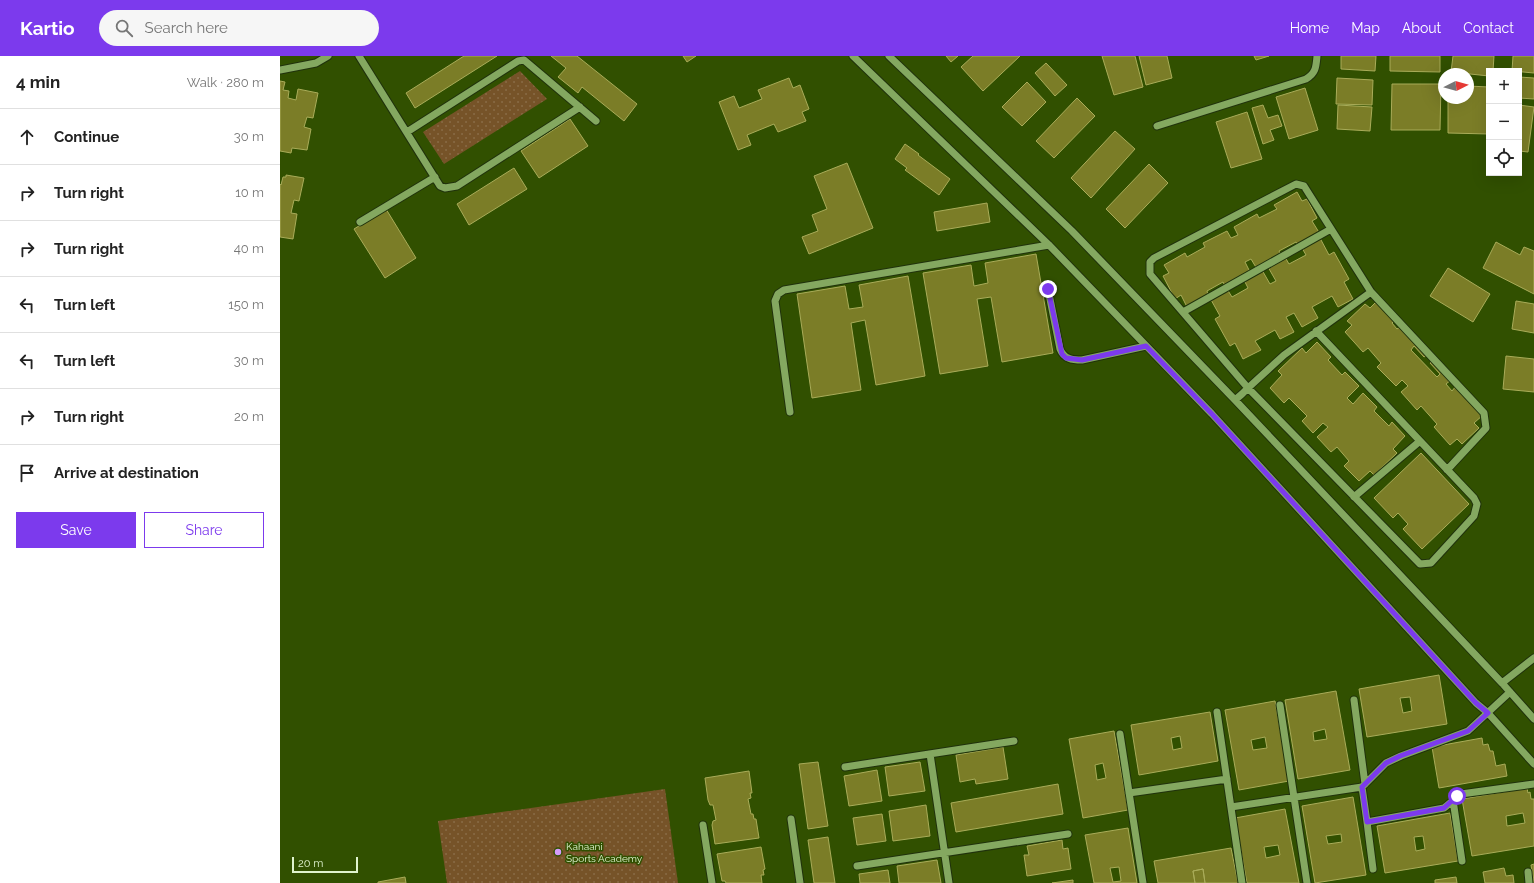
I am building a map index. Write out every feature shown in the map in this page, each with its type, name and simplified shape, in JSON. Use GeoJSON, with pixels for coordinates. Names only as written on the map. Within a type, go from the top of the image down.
{"type":"FeatureCollection","features":[{"type":"Feature","properties":{"kind":"street"},"geometry":{"type":"LineString","coordinates":[[280,70],[316,63],[328,56]]}},
{"type":"Feature","properties":{"kind":"street"},"geometry":{"type":"LineString","coordinates":[[359,56],[440,186],[445,188],[457,186],[580,107]]}},
{"type":"Feature","properties":{"kind":"street"},"geometry":{"type":"LineString","coordinates":[[853,56],[1049,246],[1212,414],[1476,703],[1488,713],[1534,764]]}},
{"type":"Feature","properties":{"kind":"street"},"geometry":{"type":"LineString","coordinates":[[889,56],[1072,231],[1236,400],[1534,719]]}},
{"type":"Feature","properties":{"kind":"street"},"geometry":{"type":"LineString","coordinates":[[1157,126],[1306,79],[1313,75],[1317,56]]}},
{"type":"Feature","properties":{"kind":"street"},"geometry":{"type":"LineString","coordinates":[[407,132],[518,61],[524,60],[596,121]]}},
{"type":"Feature","properties":{"kind":"street"},"geometry":{"type":"LineString","coordinates":[[360,222],[435,178]]}},
{"type":"Feature","properties":{"kind":"street"},"geometry":{"type":"LineString","coordinates":[[1316,331],[1447,470],[1474,498],[1477,504],[1474,516],[1431,563],[1420,564],[1248,388],[1150,274],[1150,262],[1154,258],[1296,184],[1304,186],[1371,292],[1484,413],[1486,428],[1447,470]]}},
{"type":"Feature","properties":{"kind":"street"},"geometry":{"type":"LineString","coordinates":[[1182,312],[1331,229]]}},
{"type":"Feature","properties":{"kind":"street"},"geometry":{"type":"LineString","coordinates":[[790,412],[775,301],[778,294],[784,290],[1049,246]]}},
{"type":"Feature","properties":{"kind":"street"},"geometry":{"type":"LineString","coordinates":[[1048,289],[1060,349],[1066,358],[1082,360],[1146,346]]}},
{"type":"Feature","properties":{"kind":"street"},"geometry":{"type":"LineString","coordinates":[[1236,400],[1284,355],[1371,292]]}},
{"type":"Feature","properties":{"kind":"street"},"geometry":{"type":"LineString","coordinates":[[1354,497],[1420,441]]}},
{"type":"Feature","properties":{"kind":"street"},"geometry":{"type":"LineString","coordinates":[[1502,683],[1534,658]]}},
{"type":"Feature","properties":{"kind":"street"},"geometry":{"type":"LineString","coordinates":[[1231,807],[1364,786],[1386,763],[1400,756],[1468,731],[1510,692]]}},
{"type":"Feature","properties":{"kind":"street"},"geometry":{"type":"LineString","coordinates":[[1354,700],[1373,870]]}},
{"type":"Feature","properties":{"kind":"street"},"geometry":{"type":"LineString","coordinates":[[1280,705],[1307,883]]}},
{"type":"Feature","properties":{"kind":"street"},"geometry":{"type":"LineString","coordinates":[[1217,712],[1242,883]]}},
{"type":"Feature","properties":{"kind":"street"},"geometry":{"type":"LineString","coordinates":[[1120,734],[1143,883]]}},
{"type":"Feature","properties":{"kind":"street"},"geometry":{"type":"LineString","coordinates":[[845,767],[1014,741]]}},
{"type":"Feature","properties":{"kind":"street"},"geometry":{"type":"LineString","coordinates":[[930,754],[949,883]]}},
{"type":"Feature","properties":{"kind":"street"},"geometry":{"type":"LineString","coordinates":[[1129,793],[1227,779]]}},
{"type":"Feature","properties":{"kind":"street"},"geometry":{"type":"LineString","coordinates":[[1367,822],[1444,808],[1461,794],[1534,784]]}},
{"type":"Feature","properties":{"kind":"street"},"geometry":{"type":"LineString","coordinates":[[1453,800],[1462,861]]}},
{"type":"Feature","properties":{"kind":"street"},"geometry":{"type":"LineString","coordinates":[[791,819],[800,883]]}},
{"type":"Feature","properties":{"kind":"street"},"geometry":{"type":"LineString","coordinates":[[703,825],[712,883]]}},
{"type":"Feature","properties":{"kind":"street"},"geometry":{"type":"LineString","coordinates":[[857,866],[1068,834]]}},
{"type":"Feature","properties":{"kind":"street"},"geometry":{"type":"LineString","coordinates":[[1528,872],[1530,883]]}},
{"type":"Feature","properties":{"kind":"shaded area"},"geometry":{"type":"Polygon","coordinates":[[[520,71],[547,99],[444,164],[423,132],[520,71]]]}},
{"type":"Feature","properties":{"kind":"shaded area","name":"Kahaani Sports Academy"},"geometry":{"type":"Polygon","coordinates":[[[665,789],[678,883],[447,883],[438,821],[665,789]]]}},
{"type":"Feature","properties":{"kind":"building"},"geometry":{"type":"Polygon","coordinates":[[[464,56],[497,56],[415,108],[406,93],[464,56]]]}},
{"type":"Feature","properties":{"kind":"building"},"geometry":{"type":"Polygon","coordinates":[[[551,56],[577,56],[637,104],[624,121],[582,87],[578,93],[558,77],[566,68],[551,56]]]}},
{"type":"Feature","properties":{"kind":"building"},"geometry":{"type":"Polygon","coordinates":[[[683,56],[696,56],[687,62],[683,56]]]}},
{"type":"Feature","properties":{"kind":"building"},"geometry":{"type":"Polygon","coordinates":[[[946,56],[958,56],[951,62],[946,56]]]}},
{"type":"Feature","properties":{"kind":"building"},"geometry":{"type":"Polygon","coordinates":[[[973,56],[1020,56],[983,91],[961,67],[973,56]]]}},
{"type":"Feature","properties":{"kind":"building"},"geometry":{"type":"Polygon","coordinates":[[[1102,56],[1135,56],[1143,87],[1114,95],[1102,56]]]}},
{"type":"Feature","properties":{"kind":"building"},"geometry":{"type":"Polygon","coordinates":[[[1139,56],[1167,56],[1172,78],[1146,85],[1139,56]]]}},
{"type":"Feature","properties":{"kind":"building"},"geometry":{"type":"Polygon","coordinates":[[[1254,56],[1269,56],[1256,60],[1254,56]]]}},
{"type":"Feature","properties":{"kind":"building"},"geometry":{"type":"Polygon","coordinates":[[[1341,56],[1376,56],[1375,71],[1341,69],[1341,56]]]}},
{"type":"Feature","properties":{"kind":"building"},"geometry":{"type":"Polygon","coordinates":[[[1390,56],[1440,56],[1440,68],[1438,68],[1438,72],[1390,71],[1390,56]]]}},
{"type":"Feature","properties":{"kind":"building"},"geometry":{"type":"Polygon","coordinates":[[[1453,56],[1494,56],[1493,68],[1486,68],[1486,76],[1474,74],[1474,68],[1452,68],[1453,56]]]}},
{"type":"Feature","properties":{"kind":"building"},"geometry":{"type":"Polygon","coordinates":[[[1513,56],[1534,56],[1534,73],[1522,72],[1522,68],[1512,68],[1513,56]]]}},
{"type":"Feature","properties":{"kind":"building"},"geometry":{"type":"Polygon","coordinates":[[[1046,63],[1067,85],[1055,96],[1035,73],[1046,63]]]}},
{"type":"Feature","properties":{"kind":"building"},"geometry":{"type":"Polygon","coordinates":[[[1522,77],[1534,78],[1534,99],[1522,98],[1522,77]]]}},
{"type":"Feature","properties":{"kind":"building"},"geometry":{"type":"Polygon","coordinates":[[[789,78],[793,88],[800,85],[809,109],[802,112],[806,121],[778,132],[774,124],[747,135],[751,145],[738,150],[719,102],[734,96],[739,108],[762,99],[758,90],[789,78]]]}},
{"type":"Feature","properties":{"kind":"building"},"geometry":{"type":"Polygon","coordinates":[[[1337,78],[1373,80],[1372,105],[1336,104],[1337,78]]]}},
{"type":"Feature","properties":{"kind":"building"},"geometry":{"type":"Polygon","coordinates":[[[280,81],[285,82],[283,90],[289,91],[288,98],[296,100],[298,89],[318,93],[313,118],[307,117],[304,127],[311,129],[307,150],[292,148],[291,153],[280,151],[280,81]]]}},
{"type":"Feature","properties":{"kind":"building"},"geometry":{"type":"Polygon","coordinates":[[[1027,82],[1046,102],[1022,126],[1002,107],[1027,82]]]}},
{"type":"Feature","properties":{"kind":"building"},"geometry":{"type":"Polygon","coordinates":[[[1392,84],[1438,84],[1438,104],[1441,104],[1440,130],[1391,130],[1392,84]]]}},
{"type":"Feature","properties":{"kind":"building"},"geometry":{"type":"Polygon","coordinates":[[[1474,86],[1486,87],[1486,134],[1448,133],[1448,104],[1474,104],[1474,86]]]}},
{"type":"Feature","properties":{"kind":"building"},"geometry":{"type":"Polygon","coordinates":[[[1305,88],[1318,130],[1289,139],[1276,97],[1305,88]]]}},
{"type":"Feature","properties":{"kind":"building"},"geometry":{"type":"Polygon","coordinates":[[[1077,98],[1095,116],[1054,158],[1036,141],[1077,98]]]}},
{"type":"Feature","properties":{"kind":"building"},"geometry":{"type":"Polygon","coordinates":[[[1263,105],[1268,118],[1278,115],[1282,126],[1270,130],[1274,140],[1263,144],[1252,108],[1263,105]]]}},
{"type":"Feature","properties":{"kind":"building"},"geometry":{"type":"Polygon","coordinates":[[[1338,105],[1372,107],[1370,131],[1337,129],[1338,105]]]}},
{"type":"Feature","properties":{"kind":"building"},"geometry":{"type":"Polygon","coordinates":[[[1522,105],[1534,107],[1528,152],[1522,151],[1522,105]]]}},
{"type":"Feature","properties":{"kind":"building"},"geometry":{"type":"Polygon","coordinates":[[[1247,112],[1262,159],[1231,168],[1216,122],[1247,112]]]}},
{"type":"Feature","properties":{"kind":"building"},"geometry":{"type":"Polygon","coordinates":[[[570,119],[588,146],[539,178],[521,151],[570,119]]]}},
{"type":"Feature","properties":{"kind":"building"},"geometry":{"type":"Polygon","coordinates":[[[1115,131],[1135,149],[1091,198],[1071,178],[1115,131]]]}},
{"type":"Feature","properties":{"kind":"building"},"geometry":{"type":"Polygon","coordinates":[[[905,144],[950,179],[939,195],[905,170],[907,168],[895,159],[905,144]]]}},
{"type":"Feature","properties":{"kind":"building"},"geometry":{"type":"Polygon","coordinates":[[[847,163],[873,228],[809,254],[802,237],[818,231],[812,215],[827,209],[814,176],[847,163]]]}},
{"type":"Feature","properties":{"kind":"building"},"geometry":{"type":"Polygon","coordinates":[[[1149,164],[1168,183],[1125,228],[1106,209],[1149,164]]]}},
{"type":"Feature","properties":{"kind":"building"},"geometry":{"type":"Polygon","coordinates":[[[514,168],[527,189],[469,225],[457,204],[514,168]]]}},
{"type":"Feature","properties":{"kind":"building"},"geometry":{"type":"Polygon","coordinates":[[[286,175],[304,178],[299,201],[294,200],[291,213],[297,214],[293,239],[280,237],[280,184],[281,185],[283,177],[286,177],[286,175]]]}},
{"type":"Feature","properties":{"kind":"building"},"geometry":{"type":"Polygon","coordinates":[[[1297,192],[1302,201],[1307,199],[1317,218],[1312,221],[1320,234],[1298,246],[1296,242],[1279,251],[1281,255],[1257,269],[1251,259],[1245,262],[1250,272],[1225,286],[1223,282],[1207,291],[1208,295],[1187,307],[1181,295],[1175,299],[1163,276],[1169,273],[1164,265],[1185,253],[1187,257],[1205,247],[1203,243],[1227,231],[1231,238],[1238,235],[1234,227],[1257,214],[1259,218],[1277,209],[1274,205],[1297,192]]]}},
{"type":"Feature","properties":{"kind":"building"},"geometry":{"type":"Polygon","coordinates":[[[987,203],[990,222],[937,231],[934,212],[987,203]]]}},
{"type":"Feature","properties":{"kind":"building"},"geometry":{"type":"Polygon","coordinates":[[[386,209],[416,258],[385,278],[354,229],[386,209]]]}},
{"type":"Feature","properties":{"kind":"building"},"geometry":{"type":"Polygon","coordinates":[[[1320,238],[1329,255],[1334,252],[1349,279],[1344,282],[1353,299],[1338,307],[1332,296],[1312,307],[1318,318],[1302,327],[1294,313],[1286,317],[1294,332],[1280,339],[1275,330],[1255,341],[1261,350],[1243,359],[1235,343],[1230,346],[1215,319],[1220,316],[1210,298],[1227,289],[1232,297],[1248,288],[1244,280],[1262,270],[1270,284],[1276,281],[1268,267],[1285,257],[1289,264],[1306,255],[1302,248],[1320,238]]]}},
{"type":"Feature","properties":{"kind":"building"},"geometry":{"type":"Polygon","coordinates":[[[1496,242],[1520,255],[1524,247],[1534,251],[1534,294],[1483,268],[1496,242]]]}},
{"type":"Feature","properties":{"kind":"building"},"geometry":{"type":"Polygon","coordinates":[[[1036,254],[1053,353],[1002,362],[991,297],[977,299],[988,366],[940,374],[923,273],[971,265],[974,286],[988,283],[985,263],[1036,254]]]}},
{"type":"Feature","properties":{"kind":"building"},"geometry":{"type":"Polygon","coordinates":[[[1448,268],[1490,294],[1473,322],[1430,296],[1448,268]]]}},
{"type":"Feature","properties":{"kind":"building"},"geometry":{"type":"Polygon","coordinates":[[[908,276],[925,376],[876,385],[865,320],[851,323],[861,390],[812,398],[797,294],[845,286],[849,309],[863,307],[859,285],[908,276]]]}},
{"type":"Feature","properties":{"kind":"building"},"geometry":{"type":"Polygon","coordinates":[[[1377,301],[1395,320],[1392,323],[1397,329],[1401,326],[1427,355],[1424,357],[1414,346],[1411,350],[1437,377],[1440,374],[1430,363],[1433,361],[1451,380],[1446,384],[1452,391],[1456,386],[1483,415],[1474,423],[1479,428],[1462,444],[1457,439],[1450,445],[1434,427],[1437,424],[1421,406],[1417,410],[1401,392],[1408,386],[1402,380],[1396,386],[1377,367],[1381,363],[1368,348],[1363,352],[1345,332],[1352,325],[1347,321],[1365,304],[1370,308],[1377,301]]]}},
{"type":"Feature","properties":{"kind":"building"},"geometry":{"type":"Polygon","coordinates":[[[1516,301],[1534,304],[1534,333],[1512,329],[1516,301]]]}},
{"type":"Feature","properties":{"kind":"building"},"geometry":{"type":"Polygon","coordinates":[[[1317,342],[1331,357],[1328,360],[1342,375],[1345,372],[1359,386],[1347,398],[1353,404],[1363,393],[1377,407],[1374,411],[1389,426],[1392,422],[1405,436],[1393,449],[1397,453],[1374,475],[1370,471],[1359,481],[1344,466],[1349,461],[1337,447],[1331,452],[1317,437],[1328,427],[1323,423],[1313,433],[1302,421],[1307,416],[1289,398],[1284,403],[1270,388],[1282,375],[1278,371],[1302,348],[1306,353],[1317,342]]]}},
{"type":"Feature","properties":{"kind":"building"},"geometry":{"type":"Polygon","coordinates":[[[1506,356],[1534,359],[1534,392],[1503,389],[1506,356]]]}},
{"type":"Feature","properties":{"kind":"building"},"geometry":{"type":"Polygon","coordinates":[[[1421,453],[1469,504],[1422,549],[1403,529],[1408,524],[1398,513],[1393,518],[1374,498],[1421,453]]]}},
{"type":"Feature","properties":{"kind":"building"},"geometry":{"type":"Polygon","coordinates":[[[1439,675],[1447,724],[1367,737],[1359,689],[1439,675]],[[1410,697],[1400,698],[1403,713],[1412,711],[1410,697]]]}},
{"type":"Feature","properties":{"kind":"building"},"geometry":{"type":"Polygon","coordinates":[[[1336,691],[1350,770],[1298,779],[1285,700],[1336,691]],[[1325,729],[1313,732],[1314,741],[1327,739],[1325,729]]]}},
{"type":"Feature","properties":{"kind":"building"},"geometry":{"type":"Polygon","coordinates":[[[1275,701],[1289,781],[1239,790],[1225,710],[1275,701]],[[1265,737],[1251,740],[1253,750],[1267,748],[1265,737]]]}},
{"type":"Feature","properties":{"kind":"building"},"geometry":{"type":"Polygon","coordinates":[[[1210,712],[1218,761],[1139,775],[1131,725],[1210,712]],[[1180,736],[1171,738],[1173,750],[1182,748],[1180,736]]]}},
{"type":"Feature","properties":{"kind":"building"},"geometry":{"type":"Polygon","coordinates":[[[1114,731],[1128,810],[1083,818],[1069,739],[1114,731]],[[1103,763],[1095,765],[1097,780],[1106,778],[1103,763]]]}},
{"type":"Feature","properties":{"kind":"building"},"geometry":{"type":"Polygon","coordinates":[[[1482,738],[1483,745],[1488,744],[1490,751],[1493,751],[1496,766],[1505,764],[1507,776],[1439,788],[1432,747],[1482,738]]]}},
{"type":"Feature","properties":{"kind":"building"},"geometry":{"type":"Polygon","coordinates":[[[1003,747],[1008,779],[976,784],[975,779],[960,782],[956,755],[1003,747]]]}},
{"type":"Feature","properties":{"kind":"building"},"geometry":{"type":"Polygon","coordinates":[[[818,762],[828,826],[808,829],[799,764],[818,762]]]}},
{"type":"Feature","properties":{"kind":"building"},"geometry":{"type":"Polygon","coordinates":[[[920,762],[925,791],[889,796],[885,767],[920,762]]]}},
{"type":"Feature","properties":{"kind":"building"},"geometry":{"type":"Polygon","coordinates":[[[877,770],[882,801],[849,806],[844,776],[877,770]]]}},
{"type":"Feature","properties":{"kind":"building"},"geometry":{"type":"Polygon","coordinates":[[[749,771],[752,793],[750,793],[751,798],[748,799],[751,814],[753,814],[754,819],[756,819],[759,838],[715,844],[712,825],[713,821],[716,820],[713,805],[710,805],[708,800],[705,778],[749,771]]]}},
{"type":"Feature","properties":{"kind":"building"},"geometry":{"type":"Polygon","coordinates":[[[1058,784],[1063,814],[956,832],[951,803],[1058,784]]]}},
{"type":"Feature","properties":{"kind":"building"},"geometry":{"type":"Polygon","coordinates":[[[1527,788],[1528,793],[1530,792],[1531,799],[1534,799],[1534,846],[1472,856],[1462,799],[1527,788]],[[1523,813],[1506,816],[1507,826],[1525,823],[1523,813]]]}},
{"type":"Feature","properties":{"kind":"building"},"geometry":{"type":"Polygon","coordinates":[[[1353,797],[1366,875],[1315,883],[1302,806],[1353,797]],[[1341,834],[1326,836],[1328,844],[1342,842],[1341,834]]]}},
{"type":"Feature","properties":{"kind":"building"},"geometry":{"type":"Polygon","coordinates":[[[926,805],[930,836],[893,841],[889,811],[926,805]]]}},
{"type":"Feature","properties":{"kind":"building"},"geometry":{"type":"Polygon","coordinates":[[[1285,809],[1299,883],[1247,883],[1235,818],[1285,809]],[[1278,845],[1264,847],[1266,858],[1280,855],[1278,845]]]}},
{"type":"Feature","properties":{"kind":"building"},"geometry":{"type":"Polygon","coordinates":[[[1450,813],[1458,861],[1385,873],[1377,826],[1450,813]],[[1423,836],[1414,837],[1416,851],[1425,849],[1423,836]]]}},
{"type":"Feature","properties":{"kind":"building"},"geometry":{"type":"Polygon","coordinates":[[[882,814],[886,841],[857,845],[853,818],[882,814]]]}},
{"type":"Feature","properties":{"kind":"building"},"geometry":{"type":"Polygon","coordinates":[[[1128,828],[1137,883],[1094,883],[1085,835],[1128,828]],[[1119,867],[1110,868],[1113,882],[1121,881],[1119,867]]]}},
{"type":"Feature","properties":{"kind":"building"},"geometry":{"type":"Polygon","coordinates":[[[828,837],[835,883],[814,883],[808,840],[828,837]]]}},
{"type":"Feature","properties":{"kind":"building"},"geometry":{"type":"Polygon","coordinates":[[[1062,840],[1063,849],[1068,848],[1071,869],[1027,876],[1024,855],[1029,855],[1027,846],[1062,840]]]}},
{"type":"Feature","properties":{"kind":"building"},"geometry":{"type":"Polygon","coordinates":[[[761,847],[765,869],[763,870],[764,875],[761,875],[762,883],[726,883],[725,881],[722,881],[717,854],[761,847]]]}},
{"type":"Feature","properties":{"kind":"building"},"geometry":{"type":"Polygon","coordinates":[[[1231,848],[1238,883],[1205,883],[1203,869],[1193,871],[1195,883],[1158,883],[1154,861],[1231,848]]]}},
{"type":"Feature","properties":{"kind":"building"},"geometry":{"type":"Polygon","coordinates":[[[937,860],[941,883],[899,883],[897,866],[937,860]]]}},
{"type":"Feature","properties":{"kind":"building"},"geometry":{"type":"Polygon","coordinates":[[[1534,864],[1534,883],[1531,865],[1534,864]]]}},
{"type":"Feature","properties":{"kind":"building"},"geometry":{"type":"Polygon","coordinates":[[[1504,868],[1506,876],[1513,875],[1514,883],[1485,883],[1483,872],[1504,868]]]}},
{"type":"Feature","properties":{"kind":"building"},"geometry":{"type":"Polygon","coordinates":[[[1203,869],[1205,883],[1195,883],[1193,871],[1203,869]]]}},
{"type":"Feature","properties":{"kind":"building"},"geometry":{"type":"Polygon","coordinates":[[[888,870],[890,883],[860,883],[859,874],[888,870]]]}},
{"type":"Feature","properties":{"kind":"building"},"geometry":{"type":"Polygon","coordinates":[[[405,877],[406,883],[378,883],[378,882],[405,877]]]}},
{"type":"Feature","properties":{"kind":"building"},"geometry":{"type":"Polygon","coordinates":[[[1456,877],[1457,883],[1435,883],[1435,880],[1456,877]]]}},
{"type":"Feature","properties":{"kind":"building"},"geometry":{"type":"Polygon","coordinates":[[[1073,880],[1073,883],[1052,883],[1073,880]]]}},
{"type":"Feature","properties":{"kind":"place","name":"Kahaani Sports Academy"},"geometry":{"type":"Point","coordinates":[558,852]}},
{"type":"Feature","properties":{"kind":"route"},"geometry":{"type":"LineString","coordinates":[[1048,289],[1060,349],[1066,358],[1082,360],[1146,346],[1212,414],[1476,703],[1488,713],[1468,731],[1400,756],[1386,763],[1380,768],[1362,787],[1367,822],[1444,808],[1457,796]]}}]}
